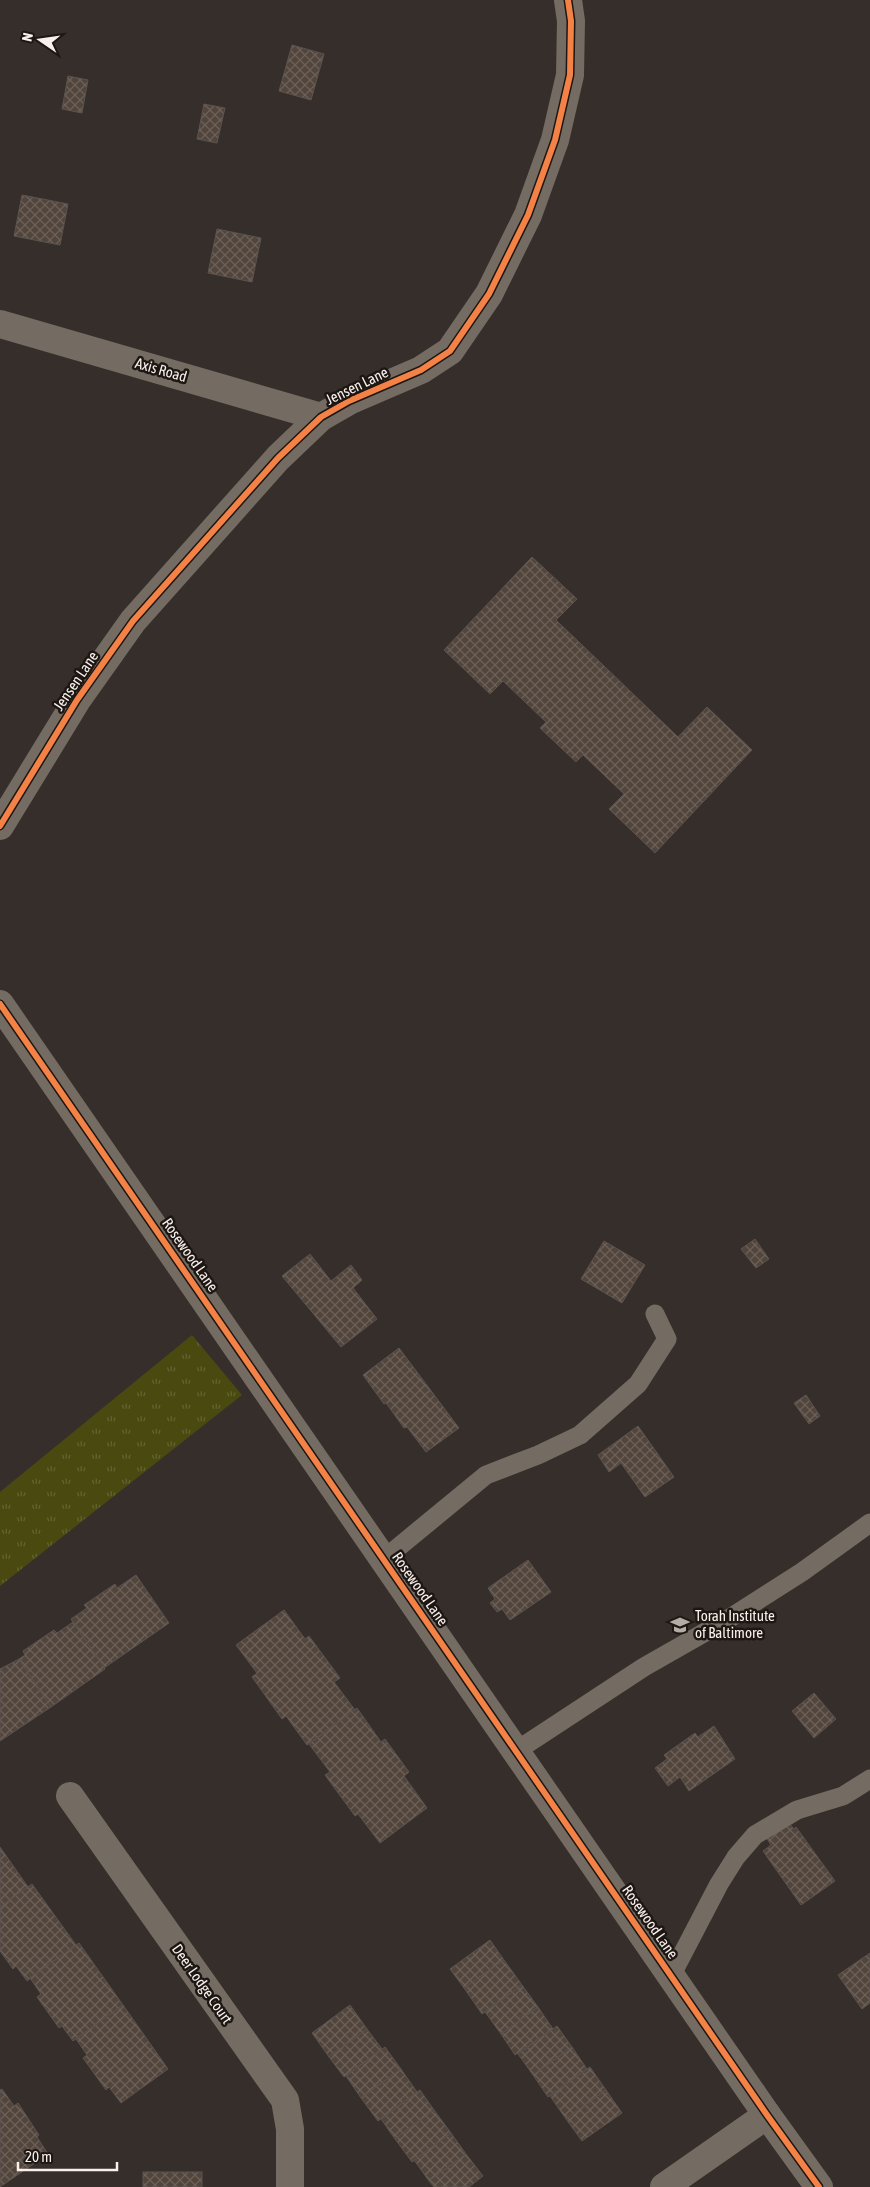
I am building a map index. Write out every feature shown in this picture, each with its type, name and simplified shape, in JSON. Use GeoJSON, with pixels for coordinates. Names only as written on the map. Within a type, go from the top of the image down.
{"type":"FeatureCollection","features":[{"type":"Feature","properties":{"kind":"street","name":"Jensen Lane"},"geometry":{"type":"LineString","coordinates":[[0,826],[77,700],[133,621],[278,458],[321,417],[349,401],[421,370],[450,352],[489,294],[528,215],[555,140],[570,75],[571,21],[568,0]]}},
{"type":"Feature","properties":{"kind":"street","name":"Axis Road"},"geometry":{"type":"LineString","coordinates":[[0,324],[321,417]]}},
{"type":"Feature","properties":{"kind":"street","name":"Rosewood Lane"},"geometry":{"type":"LineString","coordinates":[[0,1004],[767,2115],[819,2187]]}},
{"type":"Feature","properties":{"kind":"street","name":"Deer Lodge Court"},"geometry":{"type":"LineString","coordinates":[[70,1796],[285,2100],[290,2128],[290,2187]]}},
{"type":"Feature","properties":{"kind":"street"},"geometry":{"type":"LineString","coordinates":[[664,2187],[767,2115]]}},
{"type":"Feature","properties":{"kind":"lane"},"geometry":{"type":"LineString","coordinates":[[384,1559],[486,1475],[538,1455],[580,1435],[638,1384],[667,1339],[654,1314]]}},
{"type":"Feature","properties":{"kind":"lane"},"geometry":{"type":"LineString","coordinates":[[516,1750],[644,1666],[754,1603],[870,1524]]}},
{"type":"Feature","properties":{"kind":"lane"},"geometry":{"type":"LineString","coordinates":[[671,1976],[719,1884],[736,1857],[755,1835],[797,1810],[843,1796],[870,1779]]}},
{"type":"Feature","properties":{"kind":"green space"},"geometry":{"type":"Polygon","coordinates":[[[192,1335],[242,1395],[0,1586],[0,1492],[192,1335]]]}},
{"type":"Feature","properties":{"kind":"building"},"geometry":{"type":"Polygon","coordinates":[[[292,45],[324,54],[311,100],[279,91],[292,45]]]}},
{"type":"Feature","properties":{"kind":"building"},"geometry":{"type":"Polygon","coordinates":[[[68,76],[88,80],[82,113],[62,109],[68,76]]]}},
{"type":"Feature","properties":{"kind":"building"},"geometry":{"type":"Polygon","coordinates":[[[204,104],[225,108],[217,143],[197,139],[204,104]]]}},
{"type":"Feature","properties":{"kind":"building"},"geometry":{"type":"Polygon","coordinates":[[[22,195],[68,204],[60,245],[14,236],[22,195]]]}},
{"type":"Feature","properties":{"kind":"building"},"geometry":{"type":"Polygon","coordinates":[[[217,229],[261,238],[252,282],[208,273],[217,229]]]}},
{"type":"Feature","properties":{"kind":"building"},"geometry":{"type":"Polygon","coordinates":[[[532,557],[577,599],[556,620],[678,737],[707,707],[752,750],[655,853],[609,809],[624,794],[583,755],[576,762],[540,728],[546,722],[503,681],[490,694],[444,650],[532,557]]]}},
{"type":"Feature","properties":{"kind":"building"},"geometry":{"type":"Polygon","coordinates":[[[755,1239],[769,1259],[756,1268],[741,1249],[755,1239]]]}},
{"type":"Feature","properties":{"kind":"building"},"geometry":{"type":"Polygon","coordinates":[[[604,1241],[645,1265],[622,1303],[581,1279],[604,1241]]]}},
{"type":"Feature","properties":{"kind":"building"},"geometry":{"type":"Polygon","coordinates":[[[310,1254],[331,1281],[351,1265],[362,1280],[353,1288],[377,1319],[341,1347],[282,1276],[310,1254]]]}},
{"type":"Feature","properties":{"kind":"building"},"geometry":{"type":"Polygon","coordinates":[[[399,1348],[459,1428],[426,1452],[407,1427],[404,1428],[386,1403],[384,1404],[363,1375],[399,1348]]]}},
{"type":"Feature","properties":{"kind":"building"},"geometry":{"type":"Polygon","coordinates":[[[806,1395],[820,1416],[809,1424],[794,1403],[806,1395]]]}},
{"type":"Feature","properties":{"kind":"building"},"geometry":{"type":"Polygon","coordinates":[[[638,1426],[674,1477],[645,1497],[621,1463],[609,1472],[598,1455],[638,1426]]]}},
{"type":"Feature","properties":{"kind":"building"},"geometry":{"type":"Polygon","coordinates":[[[528,1560],[551,1592],[510,1620],[502,1609],[497,1612],[490,1603],[495,1599],[488,1588],[528,1560]]]}},
{"type":"Feature","properties":{"kind":"building"},"geometry":{"type":"Polygon","coordinates":[[[136,1575],[169,1623],[104,1668],[71,1619],[87,1608],[84,1605],[115,1584],[117,1588],[136,1575]]]}},
{"type":"Feature","properties":{"kind":"building"},"geometry":{"type":"Polygon","coordinates":[[[284,1610],[305,1639],[309,1636],[340,1678],[334,1682],[355,1710],[307,1745],[286,1716],[282,1719],[252,1677],[257,1673],[236,1645],[284,1610]]]}},
{"type":"Feature","properties":{"kind":"building"},"geometry":{"type":"Polygon","coordinates":[[[73,1622],[105,1669],[51,1707],[19,1659],[25,1655],[23,1651],[54,1630],[57,1633],[73,1622]]]}},
{"type":"Feature","properties":{"kind":"building"},"geometry":{"type":"Polygon","coordinates":[[[19,1659],[51,1707],[0,1741],[0,1669],[19,1659]]]}},
{"type":"Feature","properties":{"kind":"building"},"geometry":{"type":"Polygon","coordinates":[[[814,1693],[836,1719],[814,1738],[792,1711],[814,1693]]]}},
{"type":"Feature","properties":{"kind":"building"},"geometry":{"type":"Polygon","coordinates":[[[357,1708],[381,1742],[385,1739],[409,1772],[404,1776],[427,1808],[380,1843],[358,1814],[355,1816],[325,1775],[330,1772],[309,1744],[357,1708]]]}},
{"type":"Feature","properties":{"kind":"building"},"geometry":{"type":"Polygon","coordinates":[[[714,1726],[735,1759],[689,1791],[680,1777],[668,1786],[655,1768],[667,1759],[664,1755],[695,1733],[698,1737],[714,1726]]]}},
{"type":"Feature","properties":{"kind":"building"},"geometry":{"type":"Polygon","coordinates":[[[788,1822],[794,1829],[796,1827],[835,1881],[801,1905],[763,1851],[771,1845],[766,1837],[788,1822]]]}},
{"type":"Feature","properties":{"kind":"building"},"geometry":{"type":"Polygon","coordinates":[[[0,1847],[28,1887],[0,1907],[0,1847]]]}},
{"type":"Feature","properties":{"kind":"building"},"geometry":{"type":"Polygon","coordinates":[[[32,1884],[76,1945],[27,1981],[16,1966],[13,1969],[0,1951],[0,1907],[32,1884]]]}},
{"type":"Feature","properties":{"kind":"building"},"geometry":{"type":"Polygon","coordinates":[[[490,1940],[504,1960],[464,1988],[450,1969],[490,1940]]]}},
{"type":"Feature","properties":{"kind":"building"},"geometry":{"type":"Polygon","coordinates":[[[79,1943],[123,2005],[73,2041],[62,2026],[59,2028],[37,1997],[41,1994],[30,1978],[79,1943]]]}},
{"type":"Feature","properties":{"kind":"building"},"geometry":{"type":"Polygon","coordinates":[[[870,1953],[870,2003],[862,2009],[838,1975],[870,1953]]]}},
{"type":"Feature","properties":{"kind":"building"},"geometry":{"type":"Polygon","coordinates":[[[504,1960],[522,1985],[482,2014],[464,1988],[504,1960]]]}},
{"type":"Feature","properties":{"kind":"building"},"geometry":{"type":"Polygon","coordinates":[[[522,1985],[538,2007],[501,2034],[485,2012],[522,1985]]]}},
{"type":"Feature","properties":{"kind":"building"},"geometry":{"type":"Polygon","coordinates":[[[123,2005],[168,2069],[121,2103],[109,2087],[106,2090],[83,2058],[87,2055],[76,2039],[123,2005]]]}},
{"type":"Feature","properties":{"kind":"building"},"geometry":{"type":"Polygon","coordinates":[[[350,2005],[367,2029],[329,2057],[312,2033],[350,2005]]]}},
{"type":"Feature","properties":{"kind":"building"},"geometry":{"type":"Polygon","coordinates":[[[538,2007],[553,2029],[515,2055],[501,2034],[538,2007]]]}},
{"type":"Feature","properties":{"kind":"building"},"geometry":{"type":"Polygon","coordinates":[[[557,2026],[572,2047],[533,2075],[518,2054],[557,2026]]]}},
{"type":"Feature","properties":{"kind":"building"},"geometry":{"type":"Polygon","coordinates":[[[367,2029],[382,2049],[344,2077],[329,2057],[367,2029]]]}},
{"type":"Feature","properties":{"kind":"building"},"geometry":{"type":"Polygon","coordinates":[[[385,2047],[401,2069],[361,2098],[346,2076],[385,2047]]]}},
{"type":"Feature","properties":{"kind":"building"},"geometry":{"type":"Polygon","coordinates":[[[572,2047],[587,2069],[548,2097],[533,2075],[572,2047]]]}},
{"type":"Feature","properties":{"kind":"building"},"geometry":{"type":"Polygon","coordinates":[[[590,2067],[606,2090],[566,2119],[550,2096],[590,2067]]]}},
{"type":"Feature","properties":{"kind":"building"},"geometry":{"type":"Polygon","coordinates":[[[401,2069],[417,2092],[378,2121],[361,2098],[401,2069]]]}},
{"type":"Feature","properties":{"kind":"building"},"geometry":{"type":"Polygon","coordinates":[[[2,2089],[14,2106],[18,2103],[39,2135],[37,2137],[48,2154],[0,2187],[0,2090],[2,2089]]]}},
{"type":"Feature","properties":{"kind":"building"},"geometry":{"type":"Polygon","coordinates":[[[420,2090],[434,2110],[395,2139],[381,2119],[420,2090]]]}},
{"type":"Feature","properties":{"kind":"building"},"geometry":{"type":"Polygon","coordinates":[[[606,2090],[622,2113],[582,2141],[566,2119],[606,2090]]]}},
{"type":"Feature","properties":{"kind":"building"},"geometry":{"type":"Polygon","coordinates":[[[434,2110],[451,2133],[412,2162],[395,2139],[434,2110]]]}},
{"type":"Feature","properties":{"kind":"building"},"geometry":{"type":"Polygon","coordinates":[[[451,2133],[466,2154],[429,2181],[414,2160],[451,2133]]]}},
{"type":"Feature","properties":{"kind":"building"},"geometry":{"type":"Polygon","coordinates":[[[466,2154],[483,2176],[469,2187],[434,2187],[429,2181],[466,2154]]]}},
{"type":"Feature","properties":{"kind":"building"},"geometry":{"type":"Polygon","coordinates":[[[143,2172],[202,2172],[202,2187],[143,2187],[143,2172]]]}},
{"type":"Feature","properties":{"kind":"cycle path"},"geometry":{"type":"LineString","coordinates":[[0,826],[77,700],[133,621],[278,458],[321,417],[349,401],[421,370],[450,351],[489,294],[528,215],[555,140],[570,75],[571,21],[568,0]]}},
{"type":"Feature","properties":{"kind":"cycle path"},"geometry":{"type":"LineString","coordinates":[[0,1004],[767,2115],[819,2187]]}},
{"type":"Feature","properties":{"kind":"place","name":"Torah Institute of Baltimore"},"geometry":{"type":"Point","coordinates":[680,1625]}}]}
